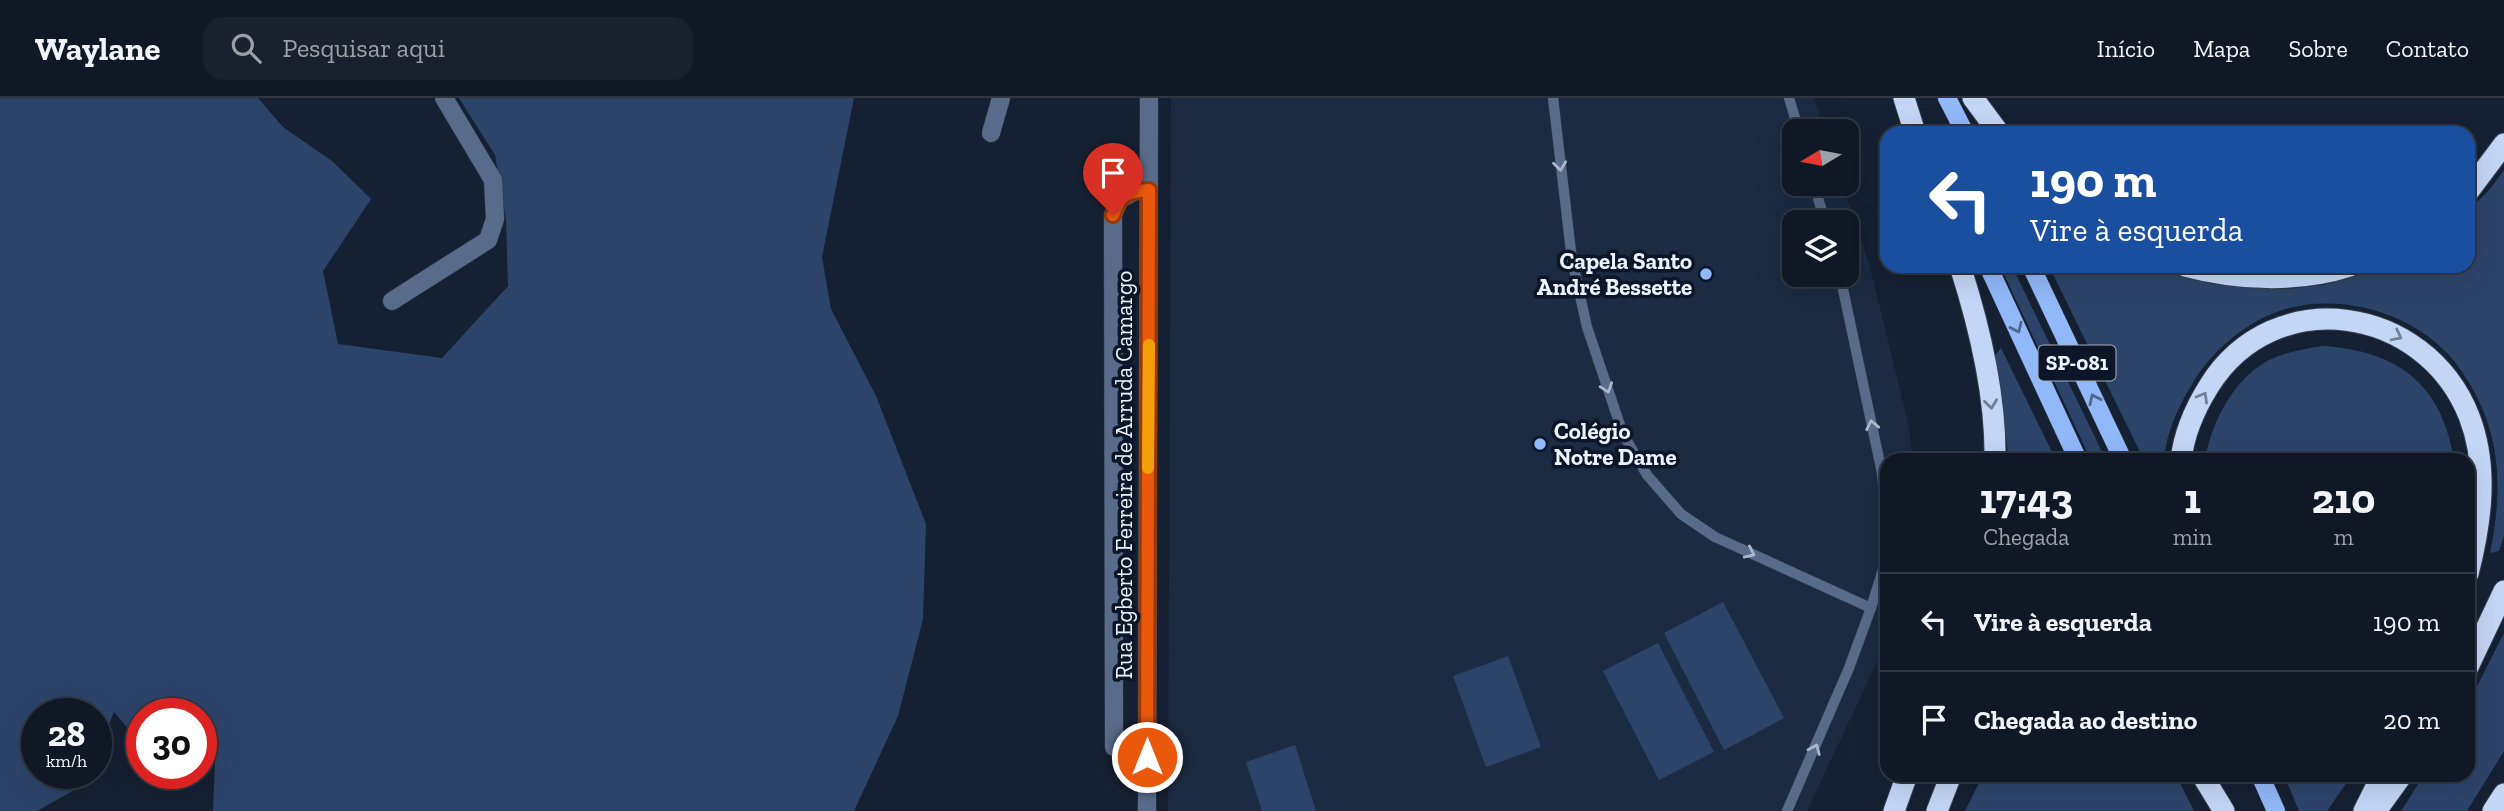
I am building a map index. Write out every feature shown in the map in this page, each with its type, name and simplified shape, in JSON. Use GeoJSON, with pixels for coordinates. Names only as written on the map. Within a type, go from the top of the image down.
{"type":"FeatureCollection","features":[{"type":"Feature","properties":{"kind":"highway"},"geometry":{"type":"LineString","coordinates":[[1904,98],[1913,126]]}},
{"type":"Feature","properties":{"kind":"highway"},"geometry":{"type":"LineString","coordinates":[[1973,98],[1993,126]]}},
{"type":"Feature","properties":{"kind":"highway"},"geometry":{"type":"LineString","coordinates":[[2475,183],[2504,144]]}},
{"type":"Feature","properties":{"kind":"highway"},"geometry":{"type":"LineString","coordinates":[[1962,273],[1986,366],[1993,411],[1995,453]]}},
{"type":"Feature","properties":{"kind":"highway"},"geometry":{"type":"LineString","coordinates":[[2210,273],[2255,277],[2314,273]]}},
{"type":"Feature","properties":{"kind":"highway"},"geometry":{"type":"LineString","coordinates":[[2182,453],[2183,438],[2199,401],[2218,372],[2248,343],[2274,328],[2301,321],[2328,319],[2362,322],[2399,335],[2430,358],[2452,384],[2469,417],[2478,454],[2482,498],[2475,545]]}},
{"type":"Feature","properties":{"kind":"highway"},"geometry":{"type":"LineString","coordinates":[[2475,652],[2504,591]]}},
{"type":"Feature","properties":{"kind":"highway"},"geometry":{"type":"LineString","coordinates":[[1894,811],[1904,782]]}},
{"type":"Feature","properties":{"kind":"highway"},"geometry":{"type":"LineString","coordinates":[[1937,811],[1948,782]]}},
{"type":"Feature","properties":{"kind":"highway"},"geometry":{"type":"LineString","coordinates":[[2206,782],[2225,811]]}},
{"type":"Feature","properties":{"kind":"highway"},"geometry":{"type":"LineString","coordinates":[[2364,811],[2378,782]]}},
{"type":"Feature","properties":{"kind":"highway"},"geometry":{"type":"LineString","coordinates":[[2376,811],[2397,782]]}},
{"type":"Feature","properties":{"kind":"highway"},"geometry":{"type":"LineString","coordinates":[[2493,811],[2504,794]]}},
{"type":"Feature","properties":{"kind":"main road"},"geometry":{"type":"LineString","coordinates":[[1910,98],[1923,126]]}},
{"type":"Feature","properties":{"kind":"main road"},"geometry":{"type":"LineString","coordinates":[[1947,98],[1961,126]]}},
{"type":"Feature","properties":{"kind":"main road","name":"SP-081"},"geometry":{"type":"LineString","coordinates":[[1991,273],[2075,453]]}},
{"type":"Feature","properties":{"kind":"main road","name":"SP-081"},"geometry":{"type":"LineString","coordinates":[[2034,273],[2120,453]]}},
{"type":"Feature","properties":{"kind":"main road"},"geometry":{"type":"LineString","coordinates":[[2214,782],[2225,811]]}},
{"type":"Feature","properties":{"kind":"main road"},"geometry":{"type":"LineString","coordinates":[[2263,782],[2274,807]]}},
{"type":"Feature","properties":{"kind":"street"},"geometry":{"type":"LineString","coordinates":[[392,301],[488,240],[495,219],[493,180],[444,98]]}},
{"type":"Feature","properties":{"kind":"street"},"geometry":{"type":"LineString","coordinates":[[991,133],[1001,98]]}},
{"type":"Feature","properties":{"kind":"street","name":"Rua Egberto Ferreira de Arruda Camargo"},"geometry":{"type":"LineString","coordinates":[[1147,811],[1149,98]]}},
{"type":"Feature","properties":{"kind":"street"},"geometry":{"type":"LineString","coordinates":[[1114,747],[1113,215],[1119,200],[1135,191],[1149,190]]}},
{"type":"Feature","properties":{"kind":"lane"},"geometry":{"type":"LineString","coordinates":[[1553,98],[1572,260],[1587,327],[1623,434],[1647,475],[1681,514],[1715,537],[1871,608]]}},
{"type":"Feature","properties":{"kind":"lane"},"geometry":{"type":"LineString","coordinates":[[1789,98],[1795,119]]}},
{"type":"Feature","properties":{"kind":"lane"},"geometry":{"type":"LineString","coordinates":[[1843,287],[1880,463]]}},
{"type":"Feature","properties":{"kind":"lane"},"geometry":{"type":"LineString","coordinates":[[1787,811],[1849,668],[1880,579]]}},
{"type":"Feature","properties":{"kind":"shaded area"},"geometry":{"type":"Polygon","coordinates":[[[0,98],[258,98],[283,127],[332,161],[371,199],[323,271],[338,344],[442,358],[508,286],[506,220],[495,155],[459,98],[854,98],[822,257],[831,309],[876,396],[926,524],[923,619],[898,716],[854,811],[213,811],[214,789],[217,789],[217,698],[126,698],[126,726],[114,712],[112,717],[112,698],[21,698],[21,789],[76,789],[37,811],[0,811],[0,98]]]}},
{"type":"Feature","properties":{"kind":"shaded area","name":"Colégio Notre Dame"},"geometry":{"type":"Polygon","coordinates":[[[1171,98],[1814,98],[1821,119],[1782,119],[1782,196],[1846,196],[1851,210],[1782,210],[1782,287],[1859,287],[1859,234],[1870,267],[1909,427],[1912,453],[1880,453],[1880,656],[1807,811],[1168,811],[1171,98]]]}},
{"type":"Feature","properties":{"kind":"shaded area"},"geometry":{"type":"Polygon","coordinates":[[[2504,170],[2504,535],[2499,551],[2490,553],[2497,504],[2496,457],[2491,435],[2474,391],[2460,369],[2427,335],[2384,313],[2360,307],[2312,304],[2275,313],[2235,336],[2202,369],[2178,409],[2165,453],[2141,453],[2052,273],[2174,273],[2213,284],[2287,289],[2324,285],[2362,273],[2475,273],[2475,204],[2504,170]]]}},
{"type":"Feature","properties":{"kind":"shaded area"},"geometry":{"type":"Polygon","coordinates":[[[2003,273],[2015,273],[2103,453],[2088,453],[2003,273]]]}},
{"type":"Feature","properties":{"kind":"shaded area"},"geometry":{"type":"Polygon","coordinates":[[[2323,346],[2350,349],[2394,364],[2412,376],[2427,392],[2439,411],[2452,453],[2206,453],[2226,403],[2245,378],[2269,360],[2295,351],[2323,346]]]}},
{"type":"Feature","properties":{"kind":"shaded area"},"geometry":{"type":"Polygon","coordinates":[[[2001,348],[2053,453],[2008,453],[1995,356],[2001,348]]]}},
{"type":"Feature","properties":{"kind":"shaded area"},"geometry":{"type":"Polygon","coordinates":[[[1723,602],[1784,718],[1724,750],[1664,633],[1723,602]]]}},
{"type":"Feature","properties":{"kind":"shaded area"},"geometry":{"type":"Polygon","coordinates":[[[2504,633],[2504,751],[2467,811],[2401,811],[2420,782],[2475,782],[2475,690],[2504,633]]]}},
{"type":"Feature","properties":{"kind":"shaded area"},"geometry":{"type":"Polygon","coordinates":[[[1658,643],[1714,752],[1659,780],[1603,671],[1658,643]]]}},
{"type":"Feature","properties":{"kind":"shaded area"},"geometry":{"type":"Polygon","coordinates":[[[1508,656],[1541,747],[1486,767],[1453,676],[1508,656]]]}},
{"type":"Feature","properties":{"kind":"shaded area"},"geometry":{"type":"Polygon","coordinates":[[[1295,745],[1316,811],[1262,811],[1246,762],[1295,745]]]}},
{"type":"Feature","properties":{"kind":"shaded area"},"geometry":{"type":"Polygon","coordinates":[[[1980,782],[2180,782],[2194,811],[1965,811],[1980,782]]]}},
{"type":"Feature","properties":{"kind":"shaded area"},"geometry":{"type":"Polygon","coordinates":[[[2287,782],[2347,782],[2327,811],[2299,811],[2287,782]]]}},
{"type":"Feature","properties":{"kind":"slow traffic"},"geometry":{"type":"LineString","coordinates":[[1148,468],[1149,345]]}},
{"type":"Feature","properties":{"kind":"place","name":"Capela Santo André Bessette"},"geometry":{"type":"Point","coordinates":[1706,274]}},
{"type":"Feature","properties":{"kind":"place","name":"Colégio Notre Dame"},"geometry":{"type":"Point","coordinates":[1540,444]}},
{"type":"Feature","properties":{"kind":"route"},"geometry":{"type":"LineString","coordinates":[[1113,215],[1119,200],[1135,191],[1149,190],[1147,757]]}}]}
